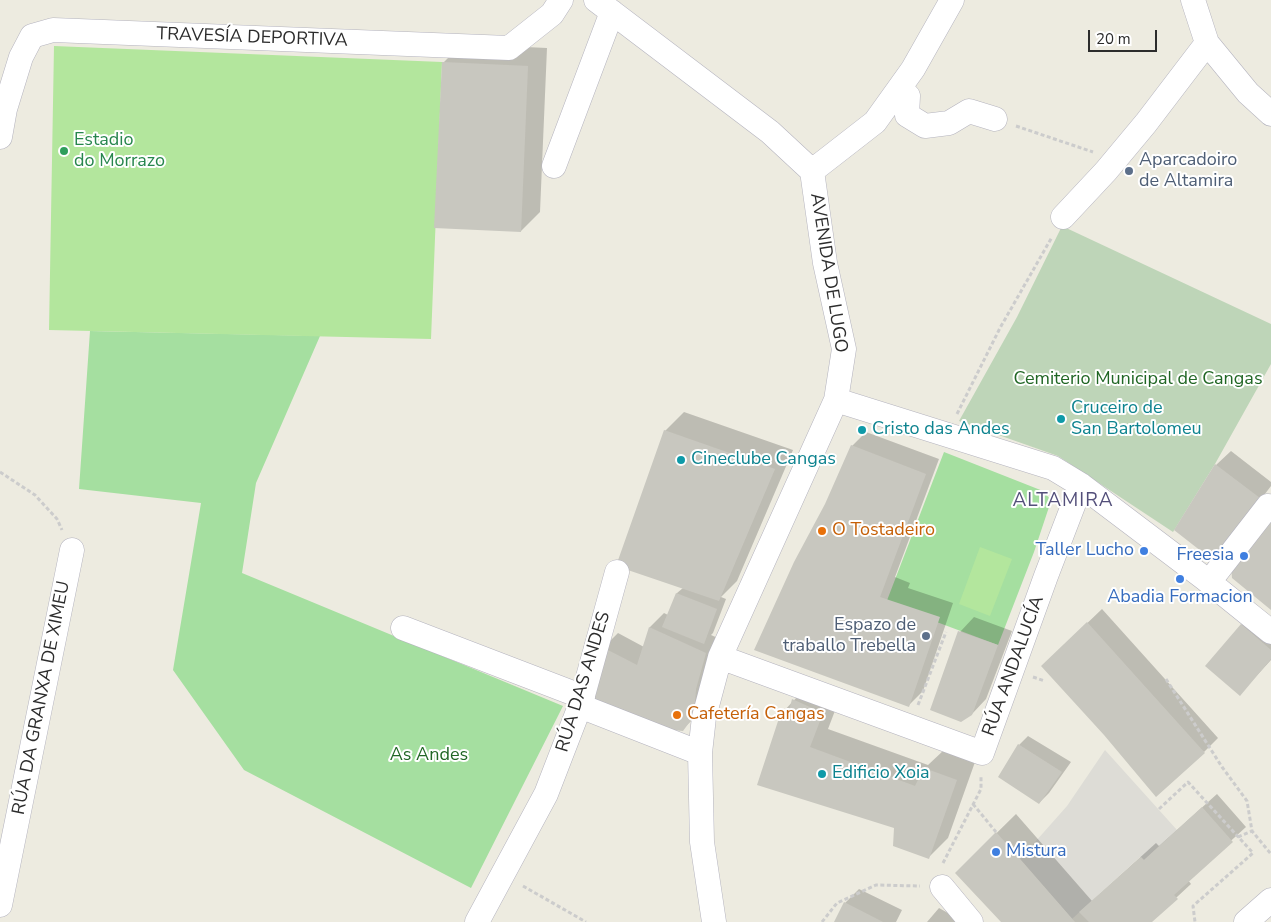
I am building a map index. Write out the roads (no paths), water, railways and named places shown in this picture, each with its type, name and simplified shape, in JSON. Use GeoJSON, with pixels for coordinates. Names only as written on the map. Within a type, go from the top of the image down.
{"type":"FeatureCollection","features":[{"type":"Feature","properties":{"kind":"street","name":"TRAVESÍA DEPORTIVA"},"geometry":{"type":"LineString","coordinates":[[0,137],[5,108],[21,57],[32,36],[53,30],[509,48],[552,14],[561,0]]}},
{"type":"Feature","properties":{"kind":"street"},"geometry":{"type":"LineString","coordinates":[[812,171],[875,122],[913,69],[952,0]]}},
{"type":"Feature","properties":{"kind":"street"},"geometry":{"type":"LineString","coordinates":[[1193,0],[1207,42],[1248,93],[1271,114]]}},
{"type":"Feature","properties":{"kind":"street"},"geometry":{"type":"LineString","coordinates":[[554,166],[604,6]]}},
{"type":"Feature","properties":{"kind":"street","name":"AVENIDA DE LUGO"},"geometry":{"type":"LineString","coordinates":[[604,6],[770,132],[812,171],[825,262],[844,349],[836,400],[720,657],[704,717],[700,753],[702,842],[714,922]]}},
{"type":"Feature","properties":{"kind":"street"},"geometry":{"type":"LineString","coordinates":[[1063,217],[1146,123],[1207,42]]}},
{"type":"Feature","properties":{"kind":"street"},"geometry":{"type":"LineString","coordinates":[[900,88],[908,96],[907,115],[925,126],[949,123],[969,111],[995,119]]}},
{"type":"Feature","properties":{"kind":"street"},"geometry":{"type":"LineString","coordinates":[[836,400],[1054,468],[1081,485],[1209,582],[1271,632]]}},
{"type":"Feature","properties":{"kind":"street","name":"RÚA ANDALUCÍA"},"geometry":{"type":"LineString","coordinates":[[720,657],[982,753],[1081,485]]}},
{"type":"Feature","properties":{"kind":"street"},"geometry":{"type":"LineString","coordinates":[[1209,582],[1268,506]]}},
{"type":"Feature","properties":{"kind":"street","name":"RÚA DA GRANXA DE XIMEU"},"geometry":{"type":"LineString","coordinates":[[0,906],[72,550]]}},
{"type":"Feature","properties":{"kind":"street","name":"RÚA DAS ANDES"},"geometry":{"type":"LineString","coordinates":[[477,922],[546,794],[581,701],[617,572]]}},
{"type":"Feature","properties":{"kind":"street"},"geometry":{"type":"LineString","coordinates":[[403,628],[581,701],[700,753]]}},
{"type":"Feature","properties":{"kind":"street"},"geometry":{"type":"LineString","coordinates":[[942,887],[971,922]]}},
{"type":"Feature","properties":{"kind":"street"},"geometry":{"type":"LineString","coordinates":[[1251,920],[1271,900]]}},
{"type":"Feature","properties":{"kind":"place","name":"Estadio do Morrazo"},"geometry":{"type":"Point","coordinates":[64,151]}},
{"type":"Feature","properties":{"kind":"place","name":"Aparcadoiro de Altamira"},"geometry":{"type":"Point","coordinates":[1129,171]}},
{"type":"Feature","properties":{"kind":"place","name":"Cruceiro de San Bartolomeu"},"geometry":{"type":"Point","coordinates":[1061,419]}},
{"type":"Feature","properties":{"kind":"place","name":"Cristo das Andes"},"geometry":{"type":"Point","coordinates":[862,430]}},
{"type":"Feature","properties":{"kind":"place","name":"Cineclube Cangas"},"geometry":{"type":"Point","coordinates":[681,460]}},
{"type":"Feature","properties":{"kind":"place","name":"O Tostadeiro"},"geometry":{"type":"Point","coordinates":[822,531]}},
{"type":"Feature","properties":{"kind":"place","name":"Taller Lucho"},"geometry":{"type":"Point","coordinates":[1144,551]}},
{"type":"Feature","properties":{"kind":"place","name":"Freesia"},"geometry":{"type":"Point","coordinates":[1244,556]}},
{"type":"Feature","properties":{"kind":"place","name":"Abadia Formacion"},"geometry":{"type":"Point","coordinates":[1180,579]}},
{"type":"Feature","properties":{"kind":"place","name":"Espazo de traballo Trebella"},"geometry":{"type":"Point","coordinates":[926,636]}},
{"type":"Feature","properties":{"kind":"place","name":"Cafetería Cangas"},"geometry":{"type":"Point","coordinates":[677,715]}},
{"type":"Feature","properties":{"kind":"place","name":"Edificio Xoia"},"geometry":{"type":"Point","coordinates":[822,774]}},
{"type":"Feature","properties":{"kind":"place","name":"Mistura"},"geometry":{"type":"Point","coordinates":[996,852]}},
{"type":"Feature","properties":{"kind":"district","name":"ALTAMIRA"},"geometry":{"type":"Point","coordinates":[1063,501]}},
{"type":"Feature","properties":{"kind":"park label","name":"Cemiterio Municipal de Cangas"},"geometry":{"type":"Point","coordinates":[1138,380]}},
{"type":"Feature","properties":{"kind":"park label","name":"As Andes"},"geometry":{"type":"Point","coordinates":[429,756]}}]}
